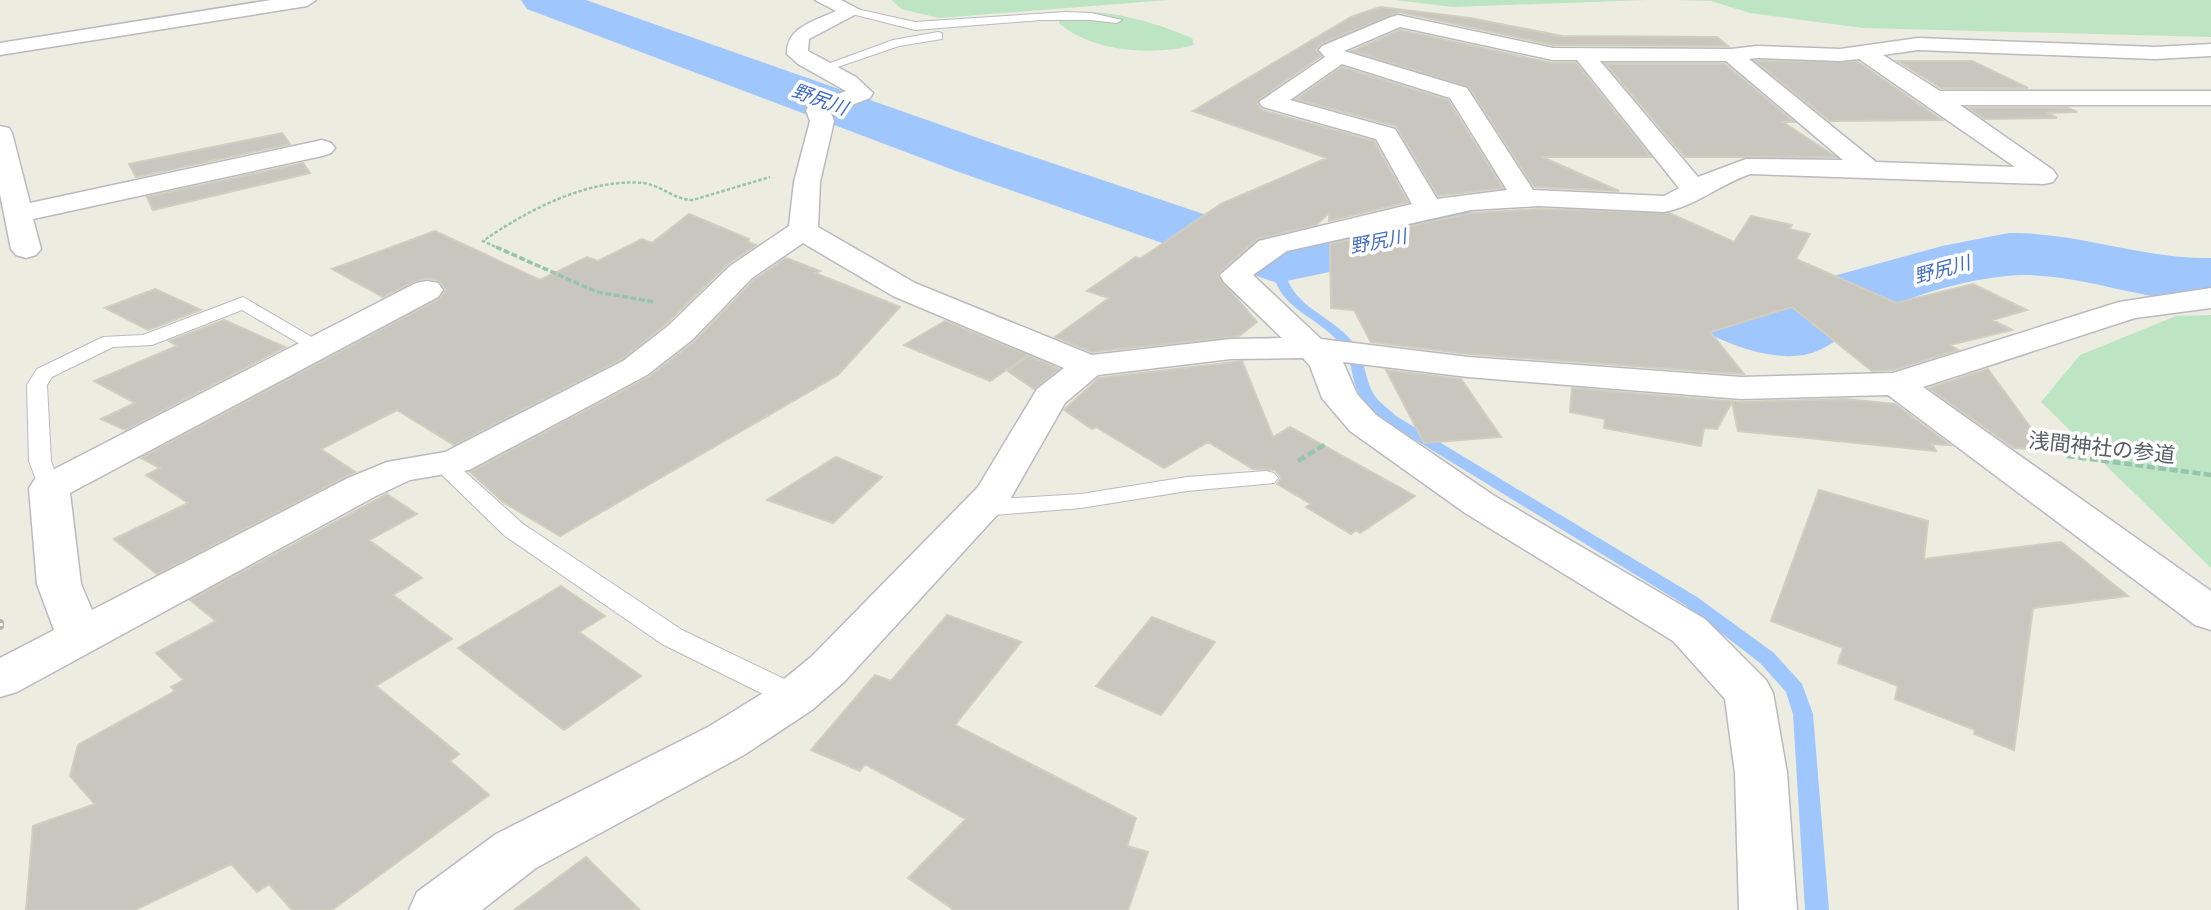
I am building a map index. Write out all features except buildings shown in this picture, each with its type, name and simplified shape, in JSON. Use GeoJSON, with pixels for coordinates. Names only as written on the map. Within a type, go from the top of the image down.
{"type":"FeatureCollection","features":[{"type":"Feature","properties":{"kind":"street"},"geometry":{"type":"LineString","coordinates":[[0,49],[307,0]]}},
{"type":"Feature","properties":{"kind":"street"},"geometry":{"type":"LineString","coordinates":[[824,0],[852,11]]}},
{"type":"Feature","properties":{"kind":"street"},"geometry":{"type":"LineString","coordinates":[[0,679],[362,486],[401,470],[449,463],[484,448],[635,368],[680,333],[741,272],[803,230],[809,176],[822,121],[818,110],[862,93],[853,84],[820,69],[798,54],[797,42],[814,27],[852,11]]}},
{"type":"Feature","properties":{"kind":"street"},"geometry":{"type":"LineString","coordinates":[[1525,198],[1459,93],[1339,57],[1329,50],[1398,21],[1532,51],[1584,55],[1731,55],[1757,52],[1821,55],[1918,44],[2125,52],[2211,50]]}},
{"type":"Feature","properties":{"kind":"street"},"geometry":{"type":"LineString","coordinates":[[1768,910],[1761,773],[1749,693],[1689,630],[1479,504],[1363,423],[1340,398],[1320,349],[1235,275],[1255,257],[1430,211],[1496,199],[1525,198],[1664,204],[1696,192],[1720,176],[1746,167],[1867,167],[2044,176],[1936,98],[1862,51]]}},
{"type":"Feature","properties":{"kind":"street"},"geometry":{"type":"LineString","coordinates":[[1584,55],[1696,192]]}},
{"type":"Feature","properties":{"kind":"street"},"geometry":{"type":"LineString","coordinates":[[1731,55],[1867,167]]}},
{"type":"Feature","properties":{"kind":"street"},"geometry":{"type":"LineString","coordinates":[[1339,57],[1271,102],[1386,134],[1430,211]]}},
{"type":"Feature","properties":{"kind":"street"},"geometry":{"type":"LineString","coordinates":[[1936,98],[2211,98]]}},
{"type":"Feature","properties":{"kind":"street"},"geometry":{"type":"LineString","coordinates":[[0,132],[26,249]]}},
{"type":"Feature","properties":{"kind":"street"},"geometry":{"type":"LineString","coordinates":[[19,214],[322,148]]}},
{"type":"Feature","properties":{"kind":"street"},"geometry":{"type":"LineString","coordinates":[[803,230],[831,250],[925,297],[1088,366],[1231,349],[1320,349],[1468,367],[1741,388],[1896,384],[2130,309],[2211,298]]}},
{"type":"Feature","properties":{"kind":"street"},"geometry":{"type":"LineString","coordinates":[[80,637],[59,584],[49,488],[428,290]]}},
{"type":"Feature","properties":{"kind":"street"},"geometry":{"type":"LineString","coordinates":[[438,910],[516,851],[726,741],[795,696],[828,669],[994,494],[1049,397],[1088,366]]}},
{"type":"Feature","properties":{"kind":"street"},"geometry":{"type":"LineString","coordinates":[[1896,384],[2211,614]]}},
{"type":"Feature","properties":{"kind":"lane"},"geometry":{"type":"LineString","coordinates":[[852,11],[890,22],[917,26],[1050,16],[1115,20]]}},
{"type":"Feature","properties":{"kind":"lane"},"geometry":{"type":"LineString","coordinates":[[820,69],[897,43],[959,34]]}},
{"type":"Feature","properties":{"kind":"lane"},"geometry":{"type":"LineString","coordinates":[[49,488],[40,461],[37,385],[44,373],[110,341],[145,341],[243,303],[319,347]]}},
{"type":"Feature","properties":{"kind":"lane"},"geometry":{"type":"LineString","coordinates":[[449,463],[450,471],[513,530],[672,636],[795,696]]}},
{"type":"Feature","properties":{"kind":"lane"},"geometry":{"type":"LineString","coordinates":[[981,508],[1081,501],[1187,484],[1266,478]]}},
{"type":"Feature","properties":{"kind":"path"},"geometry":{"type":"LineString","coordinates":[[705,308],[597,292],[550,274],[483,241],[514,219],[545,206],[615,186],[644,183],[679,199],[695,200],[757,179],[809,176]]}},
{"type":"Feature","properties":{"kind":"path"},"geometry":{"type":"LineString","coordinates":[[1266,478],[1277,475],[1363,423]]}},
{"type":"Feature","properties":{"kind":"path","name":"浅間神社の参道"},"geometry":{"type":"LineString","coordinates":[[1990,452],[2072,456],[2211,475]]}},
{"type":"Feature","properties":{"kind":"green space"},"geometry":{"type":"Polygon","coordinates":[[[892,0],[1168,0],[939,18],[901,9],[892,0]]]}},
{"type":"Feature","properties":{"kind":"green space"},"geometry":{"type":"Polygon","coordinates":[[[1395,0],[1646,0],[1453,7],[1395,0]]]}},
{"type":"Feature","properties":{"kind":"green space"},"geometry":{"type":"Polygon","coordinates":[[[1674,0],[2211,0],[2211,37],[1863,28],[1750,13],[1711,1],[1674,0]]]}},
{"type":"Feature","properties":{"kind":"green space"},"geometry":{"type":"Polygon","coordinates":[[[1081,12],[1124,16],[1152,23],[1192,38],[1194,45],[1142,51],[1105,46],[1072,33],[1059,23],[1059,17],[1081,12]]]}},
{"type":"Feature","properties":{"kind":"green space"},"geometry":{"type":"Polygon","coordinates":[[[2211,315],[2211,568],[2041,402],[2080,355],[2176,316],[2211,315]]]}},
{"type":"Feature","properties":{"kind":"waterway","name":"野尻川"},"geometry":{"type":"LineString","coordinates":[[543,0],[977,158],[1277,262],[1453,227]]}},
{"type":"Feature","properties":{"kind":"waterway","name":"野尻川"},"geometry":{"type":"LineString","coordinates":[[1638,261],[1736,316],[1775,331],[1788,333],[1816,322],[1856,293],[1965,262],[2009,254],[2050,256],[2164,278],[2211,280]]}},
{"type":"Feature","properties":{"kind":"waterway"},"geometry":{"type":"LineString","coordinates":[[1277,262],[1284,289],[1293,300],[1348,345],[1357,362],[1367,395],[1391,419],[1691,601],[1767,658],[1795,689],[1803,714],[1817,910]]}}]}
